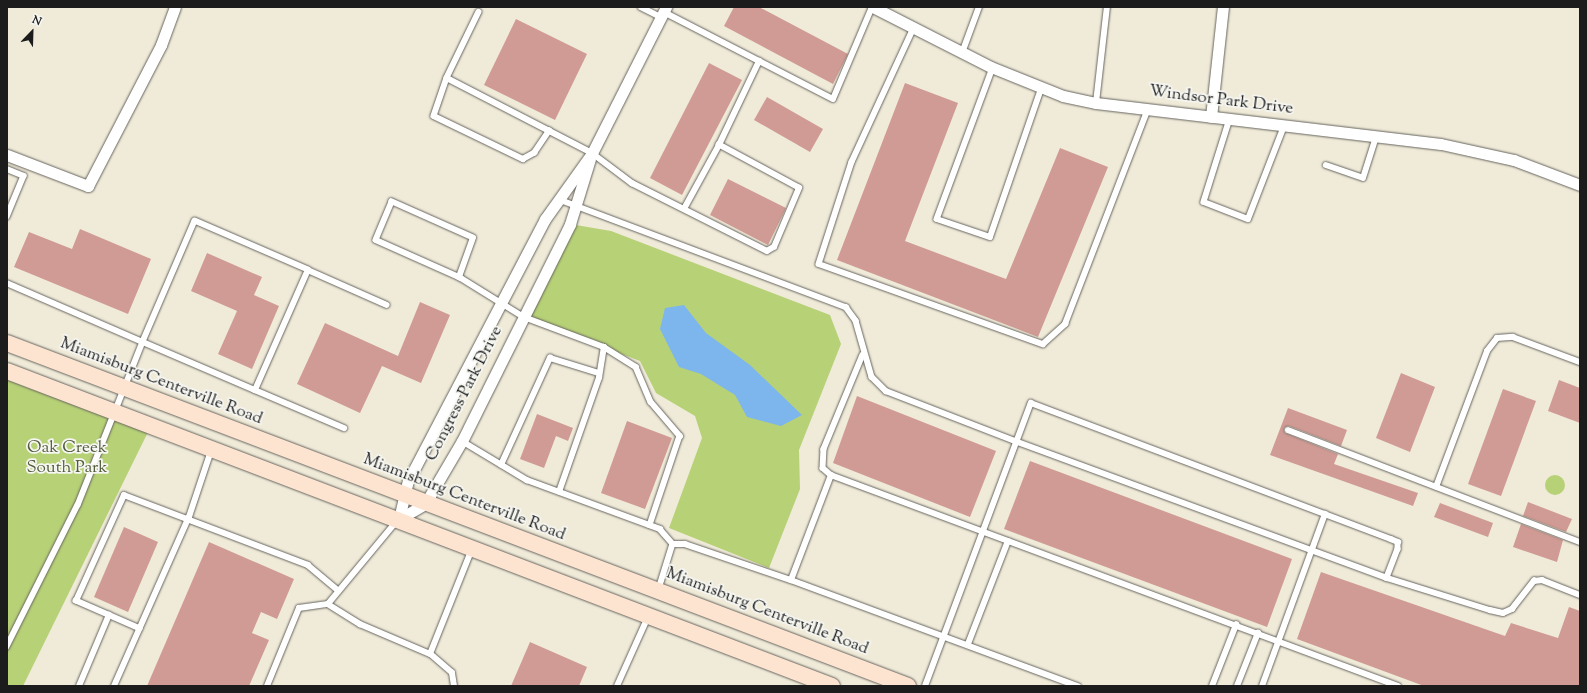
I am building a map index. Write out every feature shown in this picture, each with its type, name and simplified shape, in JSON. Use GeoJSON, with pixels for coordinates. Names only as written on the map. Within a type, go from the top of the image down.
{"type":"FeatureCollection","features":[{"type":"Feature","properties":{"kind":"main road","name":"Miamisburg Centerville Road"},"geometry":{"type":"LineString","coordinates":[[7,343],[425,504],[908,686]]}},
{"type":"Feature","properties":{"kind":"main road"},"geometry":{"type":"LineString","coordinates":[[7,371],[212,450],[399,519],[473,549],[649,614],[832,686]]}},
{"type":"Feature","properties":{"kind":"main road"},"geometry":{"type":"LineString","coordinates":[[649,614],[658,592]]}},
{"type":"Feature","properties":{"kind":"street"},"geometry":{"type":"LineString","coordinates":[[7,155],[88,186],[161,45],[175,7]]}},
{"type":"Feature","properties":{"kind":"street","name":"Windsor Park Drive"},"geometry":{"type":"LineString","coordinates":[[872,7],[993,68],[1041,89],[1096,103],[1478,151],[1580,185]]}},
{"type":"Feature","properties":{"kind":"street"},"geometry":{"type":"LineString","coordinates":[[1211,117],[1223,7]]}},
{"type":"Feature","properties":{"kind":"street","name":"Congress Park Drive"},"geometry":{"type":"LineString","coordinates":[[399,519],[403,495],[502,302],[558,199],[592,153],[664,12]]}},
{"type":"Feature","properties":{"kind":"street","name":"Congress Park Drive"},"geometry":{"type":"LineString","coordinates":[[399,519],[425,504],[462,441],[524,317],[575,208],[592,153]]}},
{"type":"Feature","properties":{"kind":"lane"},"geometry":{"type":"LineString","coordinates":[[641,7],[664,12],[833,99],[872,7]]}},
{"type":"Feature","properties":{"kind":"lane"},"geometry":{"type":"LineString","coordinates":[[962,52],[979,7]]}},
{"type":"Feature","properties":{"kind":"lane"},"geometry":{"type":"LineString","coordinates":[[1096,103],[1107,7]]}},
{"type":"Feature","properties":{"kind":"lane"},"geometry":{"type":"LineString","coordinates":[[479,12],[447,78],[434,116],[523,159],[534,153],[549,131]]}},
{"type":"Feature","properties":{"kind":"lane"},"geometry":{"type":"LineString","coordinates":[[914,28],[852,162],[819,264],[1043,344],[1065,324],[1148,109]]}},
{"type":"Feature","properties":{"kind":"lane"},"geometry":{"type":"LineString","coordinates":[[684,209],[719,144],[759,61]]}},
{"type":"Feature","properties":{"kind":"lane"},"geometry":{"type":"LineString","coordinates":[[993,68],[937,218],[990,238],[1041,89]]}},
{"type":"Feature","properties":{"kind":"lane"},"geometry":{"type":"LineString","coordinates":[[447,78],[592,153],[632,183],[767,251],[774,247],[799,188],[719,144]]}},
{"type":"Feature","properties":{"kind":"lane"},"geometry":{"type":"LineString","coordinates":[[1230,119],[1204,202],[1248,219],[1284,126]]}},
{"type":"Feature","properties":{"kind":"lane"},"geometry":{"type":"LineString","coordinates":[[1326,165],[1363,178],[1376,137]]}},
{"type":"Feature","properties":{"kind":"lane"},"geometry":{"type":"LineString","coordinates":[[7,169],[24,176],[7,217]]}},
{"type":"Feature","properties":{"kind":"lane"},"geometry":{"type":"LineString","coordinates":[[558,199],[575,208],[846,307],[856,321],[863,355],[872,377],[886,391],[1015,441],[1387,578],[1502,613],[1512,609],[1534,581],[1542,580],[1580,595]]}},
{"type":"Feature","properties":{"kind":"lane"},"geometry":{"type":"LineString","coordinates":[[459,277],[473,238],[392,202],[376,240],[459,277],[502,302],[524,317],[604,347],[636,367],[651,402],[680,436],[650,525]]}},
{"type":"Feature","properties":{"kind":"lane"},"geometry":{"type":"LineString","coordinates":[[7,647],[78,505],[116,413],[143,342],[195,221],[387,305]]}},
{"type":"Feature","properties":{"kind":"lane"},"geometry":{"type":"LineString","coordinates":[[255,390],[308,270]]}},
{"type":"Feature","properties":{"kind":"lane"},"geometry":{"type":"LineString","coordinates":[[7,283],[344,428]]}},
{"type":"Feature","properties":{"kind":"lane"},"geometry":{"type":"LineString","coordinates":[[1436,487],[1487,351],[1497,338],[1513,337],[1580,362]]}},
{"type":"Feature","properties":{"kind":"lane"},"geometry":{"type":"LineString","coordinates":[[559,492],[599,373],[604,347]]}},
{"type":"Feature","properties":{"kind":"lane"},"geometry":{"type":"LineString","coordinates":[[863,355],[824,449],[823,468],[831,475],[1398,686]]}},
{"type":"Feature","properties":{"kind":"lane"},"geometry":{"type":"LineString","coordinates":[[502,465],[550,358],[599,373]]}},
{"type":"Feature","properties":{"kind":"lane"},"geometry":{"type":"LineString","coordinates":[[925,686],[984,532],[1026,407],[1038,403],[1398,542],[1387,578]]}},
{"type":"Feature","properties":{"kind":"lane"},"geometry":{"type":"LineString","coordinates":[[1288,430],[1580,542]]}},
{"type":"Feature","properties":{"kind":"lane"},"geometry":{"type":"LineString","coordinates":[[462,441],[502,465],[559,492],[660,529],[672,544]]}},
{"type":"Feature","properties":{"kind":"lane"},"geometry":{"type":"LineString","coordinates":[[114,686],[190,517],[212,450]]}},
{"type":"Feature","properties":{"kind":"lane"},"geometry":{"type":"LineString","coordinates":[[791,580],[831,475]]}},
{"type":"Feature","properties":{"kind":"lane"},"geometry":{"type":"LineString","coordinates":[[140,629],[76,601],[124,495],[190,517],[308,565],[339,591]]}},
{"type":"Feature","properties":{"kind":"lane"},"geometry":{"type":"LineString","coordinates":[[1262,686],[1313,551],[1325,514]]}},
{"type":"Feature","properties":{"kind":"lane"},"geometry":{"type":"LineString","coordinates":[[328,604],[399,519]]}},
{"type":"Feature","properties":{"kind":"lane"},"geometry":{"type":"LineString","coordinates":[[968,644],[1008,541]]}},
{"type":"Feature","properties":{"kind":"lane"},"geometry":{"type":"LineString","coordinates":[[672,544],[686,544],[791,580],[944,635],[1078,686]]}},
{"type":"Feature","properties":{"kind":"lane"},"geometry":{"type":"LineString","coordinates":[[658,592],[672,544]]}},
{"type":"Feature","properties":{"kind":"lane"},"geometry":{"type":"LineString","coordinates":[[430,654],[473,549]]}},
{"type":"Feature","properties":{"kind":"lane"},"geometry":{"type":"LineString","coordinates":[[267,686],[299,608],[328,604],[360,624],[430,654],[452,672],[454,686]]}},
{"type":"Feature","properties":{"kind":"lane"},"geometry":{"type":"LineString","coordinates":[[617,686],[649,614]]}},
{"type":"Feature","properties":{"kind":"lane"},"geometry":{"type":"LineString","coordinates":[[79,686],[109,615]]}},
{"type":"Feature","properties":{"kind":"lane"},"geometry":{"type":"LineString","coordinates":[[1212,686],[1236,625]]}},
{"type":"Feature","properties":{"kind":"lane"},"geometry":{"type":"LineString","coordinates":[[1237,686],[1258,633]]}},
{"type":"Feature","properties":{"kind":"green space"},"geometry":{"type":"Polygon","coordinates":[[[570,224],[611,231],[830,315],[841,344],[799,450],[800,489],[769,568],[669,528],[702,438],[695,416],[656,393],[640,361],[524,317],[570,224]]]}},
{"type":"Feature","properties":{"kind":"green space","name":"Oak Creek South Park"},"geometry":{"type":"Polygon","coordinates":[[[7,371],[150,428],[23,686],[7,686],[7,371]]]}},
{"type":"Feature","properties":{"kind":"green space"},"geometry":{"type":"Polygon","coordinates":[[[1555,475],[1562,478],[1565,485],[1562,492],[1555,495],[1548,492],[1545,485],[1548,478],[1555,475]]]}},
{"type":"Feature","properties":{"kind":"water"},"geometry":{"type":"Polygon","coordinates":[[[684,305],[706,333],[750,365],[802,415],[781,426],[747,417],[735,395],[701,374],[679,367],[660,329],[665,308],[684,305]]]}},
{"type":"Feature","properties":{"kind":"building"},"geometry":{"type":"Polygon","coordinates":[[[734,7],[759,7],[848,54],[833,84],[724,26],[734,7]]]}},
{"type":"Feature","properties":{"kind":"building"},"geometry":{"type":"Polygon","coordinates":[[[516,19],[587,54],[555,120],[484,85],[516,19]]]}},
{"type":"Feature","properties":{"kind":"building"},"geometry":{"type":"Polygon","coordinates":[[[709,63],[742,80],[682,195],[650,178],[709,63]]]}},
{"type":"Feature","properties":{"kind":"building"},"geometry":{"type":"Polygon","coordinates":[[[905,83],[958,103],[905,241],[1006,279],[1060,148],[1108,167],[1038,337],[837,260],[905,83]]]}},
{"type":"Feature","properties":{"kind":"building"},"geometry":{"type":"Polygon","coordinates":[[[767,97],[823,129],[810,152],[754,120],[767,97]]]}},
{"type":"Feature","properties":{"kind":"building"},"geometry":{"type":"Polygon","coordinates":[[[728,179],[786,208],[768,245],[710,215],[728,179]]]}},
{"type":"Feature","properties":{"kind":"building"},"geometry":{"type":"Polygon","coordinates":[[[80,229],[151,259],[128,314],[14,267],[29,232],[72,249],[80,229]]]}},
{"type":"Feature","properties":{"kind":"building"},"geometry":{"type":"Polygon","coordinates":[[[207,253],[262,277],[254,295],[279,306],[252,369],[218,354],[237,311],[191,291],[207,253]]]}},
{"type":"Feature","properties":{"kind":"building"},"geometry":{"type":"Polygon","coordinates":[[[420,302],[450,315],[421,383],[382,366],[360,413],[297,384],[325,323],[398,356],[420,302]]]}},
{"type":"Feature","properties":{"kind":"building"},"geometry":{"type":"Polygon","coordinates":[[[1401,373],[1435,387],[1410,452],[1376,438],[1401,373]]]}},
{"type":"Feature","properties":{"kind":"building"},"geometry":{"type":"Polygon","coordinates":[[[1559,380],[1580,388],[1580,423],[1548,411],[1559,380]]]}},
{"type":"Feature","properties":{"kind":"building"},"geometry":{"type":"Polygon","coordinates":[[[1503,389],[1536,401],[1501,496],[1468,484],[1503,389]]]}},
{"type":"Feature","properties":{"kind":"building"},"geometry":{"type":"Polygon","coordinates":[[[857,396],[996,451],[970,517],[833,463],[857,396]]]}},
{"type":"Feature","properties":{"kind":"building"},"geometry":{"type":"Polygon","coordinates":[[[1288,408],[1347,430],[1341,446],[1289,426],[1284,428],[1285,433],[1338,454],[1334,464],[1418,493],[1413,506],[1270,455],[1288,408]]]}},
{"type":"Feature","properties":{"kind":"building"},"geometry":{"type":"Polygon","coordinates":[[[537,414],[573,428],[568,441],[556,436],[544,468],[520,459],[537,414]]]}},
{"type":"Feature","properties":{"kind":"building"},"geometry":{"type":"Polygon","coordinates":[[[627,421],[672,438],[645,509],[601,493],[627,421]]]}},
{"type":"Feature","properties":{"kind":"building"},"geometry":{"type":"Polygon","coordinates":[[[1030,461],[1292,559],[1267,627],[1004,529],[1030,461]]]}},
{"type":"Feature","properties":{"kind":"building"},"geometry":{"type":"Polygon","coordinates":[[[1528,502],[1572,519],[1566,532],[1523,516],[1528,502]]]}},
{"type":"Feature","properties":{"kind":"building"},"geometry":{"type":"Polygon","coordinates":[[[1440,503],[1493,523],[1488,537],[1434,517],[1440,503]]]}},
{"type":"Feature","properties":{"kind":"building"},"geometry":{"type":"Polygon","coordinates":[[[1521,524],[1563,540],[1557,562],[1513,547],[1521,524]]]}},
{"type":"Feature","properties":{"kind":"building"},"geometry":{"type":"Polygon","coordinates":[[[124,527],[158,542],[128,612],[94,597],[124,527]]]}},
{"type":"Feature","properties":{"kind":"building"},"geometry":{"type":"Polygon","coordinates":[[[209,542],[294,579],[277,619],[261,612],[252,633],[269,640],[249,686],[147,686],[209,542]]]}},
{"type":"Feature","properties":{"kind":"building"},"geometry":{"type":"Polygon","coordinates":[[[1321,572],[1505,636],[1511,623],[1558,638],[1569,607],[1580,611],[1580,686],[1424,686],[1297,639],[1321,572]]]}},
{"type":"Feature","properties":{"kind":"building"},"geometry":{"type":"Polygon","coordinates":[[[530,642],[587,667],[579,686],[511,686],[530,642]]]}}]}
